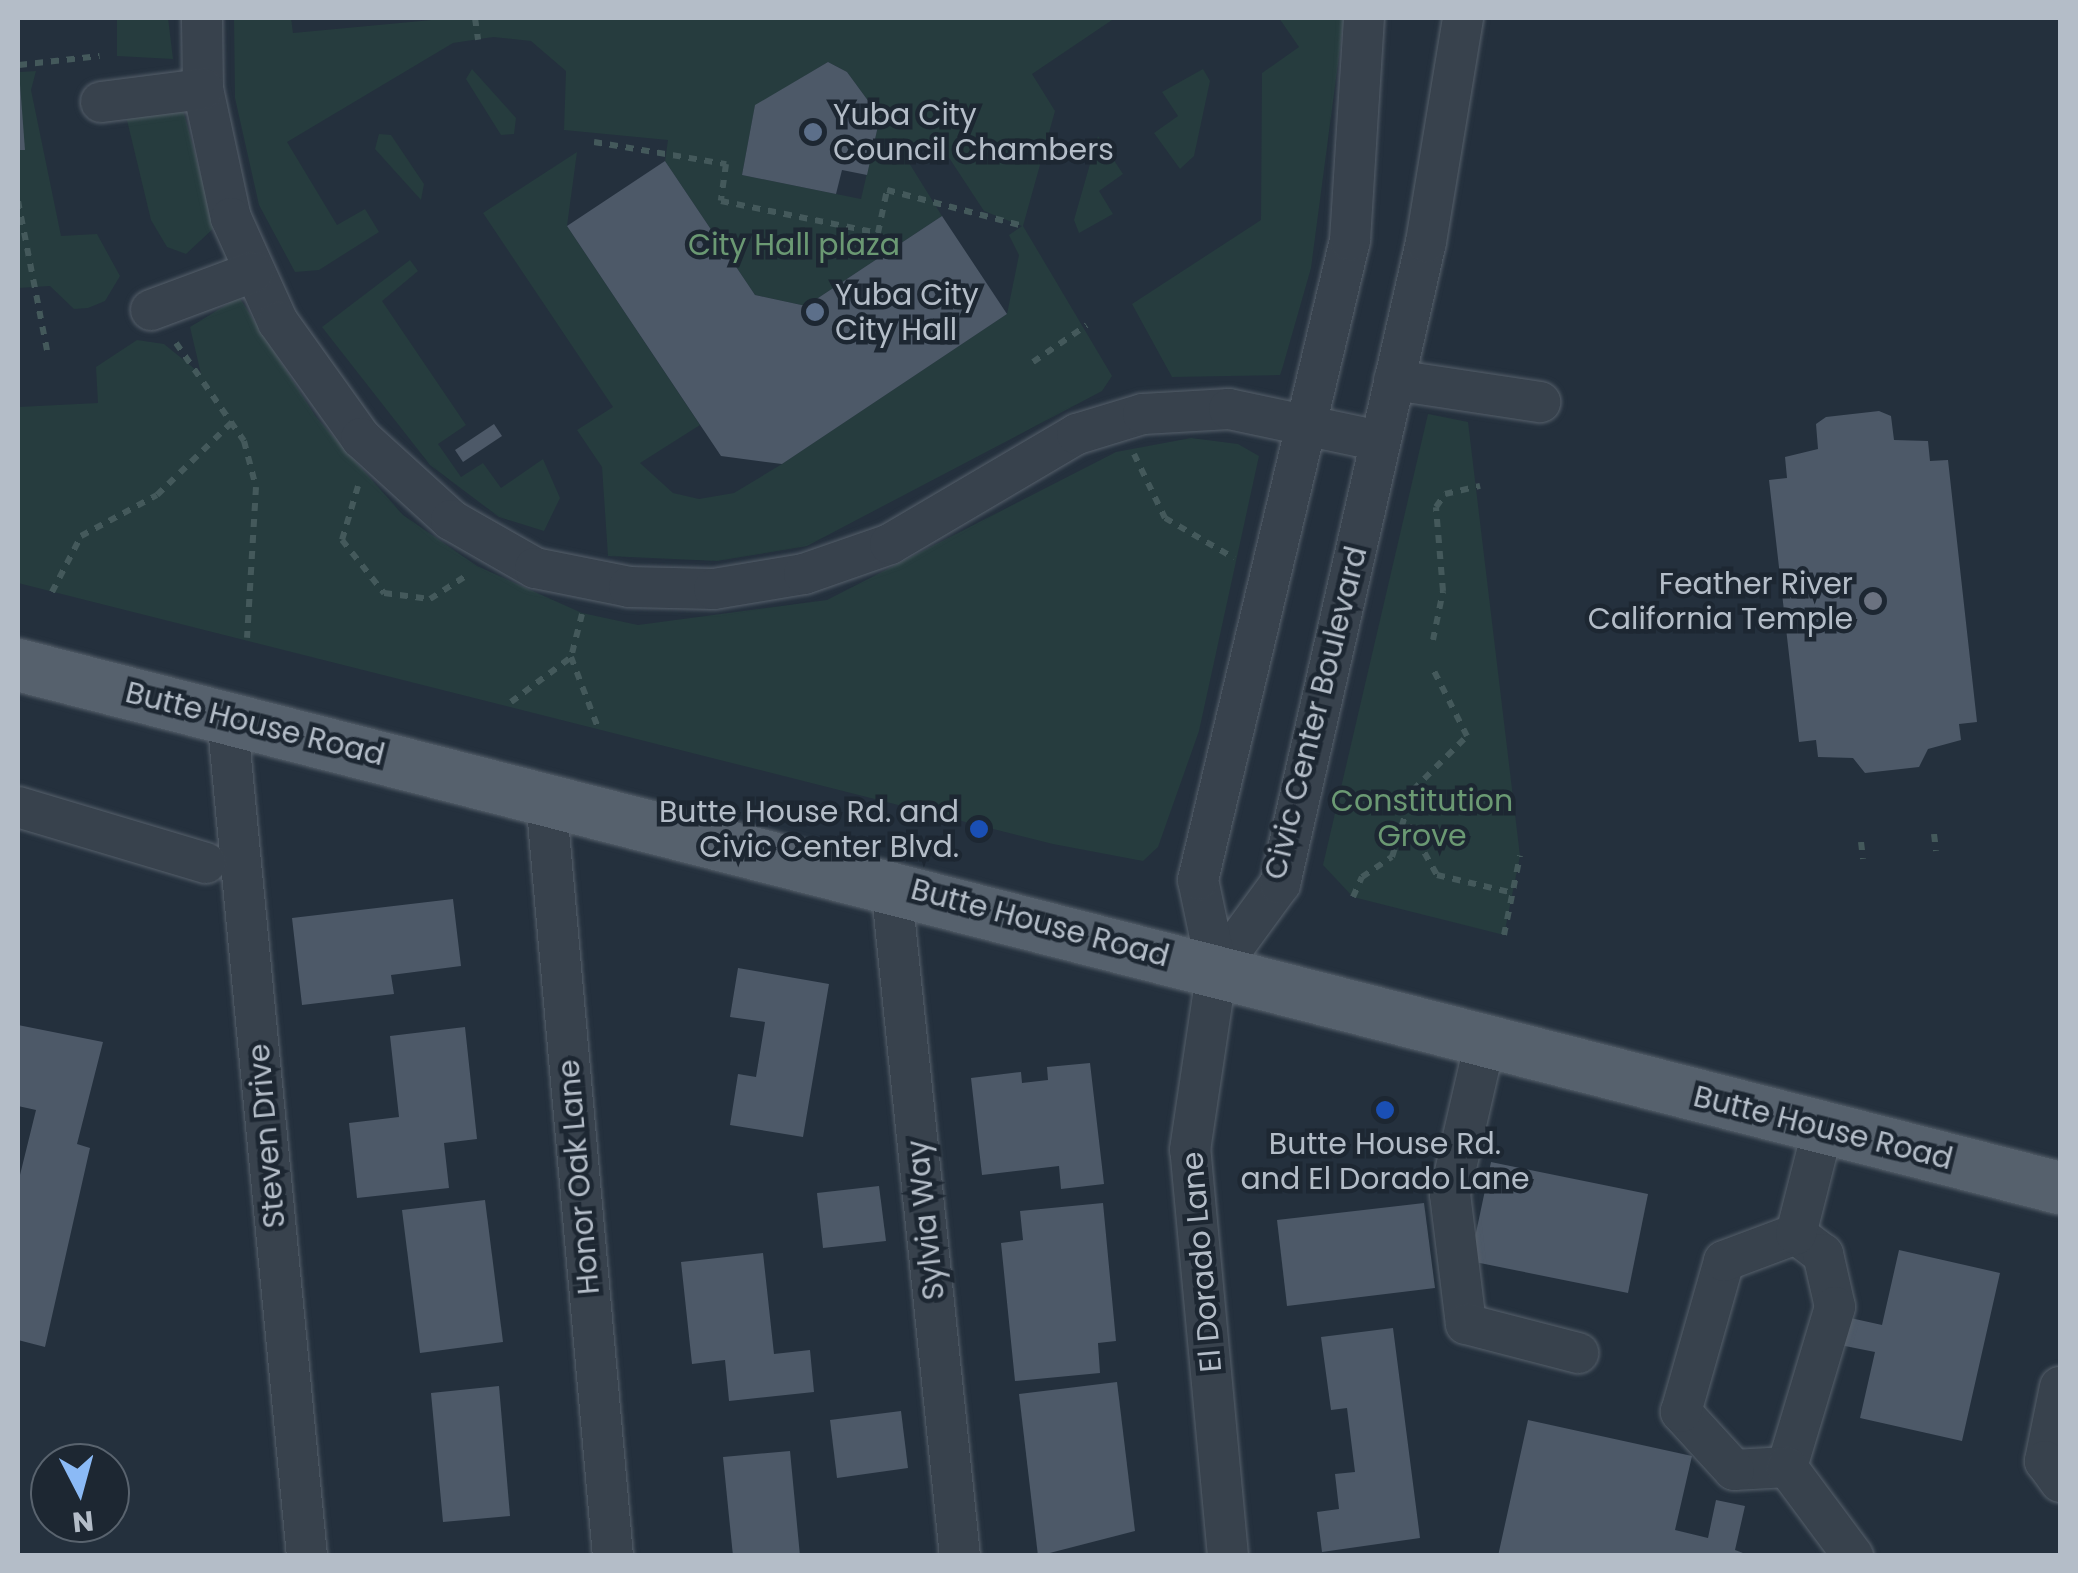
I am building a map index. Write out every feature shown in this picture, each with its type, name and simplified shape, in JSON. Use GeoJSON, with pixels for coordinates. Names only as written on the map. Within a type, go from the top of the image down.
{"type":"FeatureCollection","features":[{"type":"Feature","properties":{"kind":"main road","name":"Butte House Road"},"geometry":{"type":"LineString","coordinates":[[18,664],[892,884],[1485,1042],[2060,1188]]}},
{"type":"Feature","properties":{"kind":"street"},"geometry":{"type":"LineString","coordinates":[[202,18],[203,89],[253,272],[362,438],[451,520],[534,568],[629,588],[714,589],[804,574],[890,544],[1078,434],[1143,414],[1228,409],[1380,441]]}},
{"type":"Feature","properties":{"kind":"street"},"geometry":{"type":"LineString","coordinates":[[1217,970],[1198,880],[1300,422],[1350,240],[1364,18]]}},
{"type":"Feature","properties":{"kind":"street","name":"Civic Center Boulevard"},"geometry":{"type":"LineString","coordinates":[[1217,970],[1280,884],[1394,380],[1463,18]]}},
{"type":"Feature","properties":{"kind":"street"},"geometry":{"type":"LineString","coordinates":[[101,102],[203,89]]}},
{"type":"Feature","properties":{"kind":"street"},"geometry":{"type":"LineString","coordinates":[[151,310],[253,272]]}},
{"type":"Feature","properties":{"kind":"street"},"geometry":{"type":"LineString","coordinates":[[1394,380],[1540,402]]}},
{"type":"Feature","properties":{"kind":"street","name":"Steven Drive"},"geometry":{"type":"LineString","coordinates":[[227,716],[307,1556]]}},
{"type":"Feature","properties":{"kind":"street","name":"Honor Oak Lane"},"geometry":{"type":"LineString","coordinates":[[546,798],[613,1556]]}},
{"type":"Feature","properties":{"kind":"street"},"geometry":{"type":"LineString","coordinates":[[18,806],[206,863]]}},
{"type":"Feature","properties":{"kind":"street","name":"Sylvia Way"},"geometry":{"type":"LineString","coordinates":[[892,884],[960,1556]]}},
{"type":"Feature","properties":{"kind":"street","name":"El Dorado Lane"},"geometry":{"type":"LineString","coordinates":[[1217,970],[1190,1150],[1228,1556]]}},
{"type":"Feature","properties":{"kind":"street"},"geometry":{"type":"LineString","coordinates":[[1485,1042],[1450,1194],[1466,1324],[1578,1354]]}},
{"type":"Feature","properties":{"kind":"street"},"geometry":{"type":"LineString","coordinates":[[1796,1234],[1824,1128]]}},
{"type":"Feature","properties":{"kind":"street"},"geometry":{"type":"LineString","coordinates":[[1787,1467],[1734,1470],[1681,1412],[1724,1261],[1796,1234]]}},
{"type":"Feature","properties":{"kind":"street"},"geometry":{"type":"LineString","coordinates":[[1787,1467],[1836,1308],[1822,1254],[1796,1234]]}},
{"type":"Feature","properties":{"kind":"street"},"geometry":{"type":"LineString","coordinates":[[2060,1386],[2044,1461],[2060,1482]]}},
{"type":"Feature","properties":{"kind":"street"},"geometry":{"type":"LineString","coordinates":[[1787,1467],[1852,1556]]}},
{"type":"Feature","properties":{"kind":"path"},"geometry":{"type":"LineString","coordinates":[[475,18],[478,40]]}},
{"type":"Feature","properties":{"kind":"path"},"geometry":{"type":"LineString","coordinates":[[19,65],[99,56]]}},
{"type":"Feature","properties":{"kind":"path"},"geometry":{"type":"LineString","coordinates":[[594,142],[726,164],[721,201],[878,233],[887,190],[1022,226]]}},
{"type":"Feature","properties":{"kind":"path"},"geometry":{"type":"LineString","coordinates":[[18,201],[47,350]]}},
{"type":"Feature","properties":{"kind":"path"},"geometry":{"type":"LineString","coordinates":[[151,310],[232,422],[256,487],[246,638]]}},
{"type":"Feature","properties":{"kind":"path"},"geometry":{"type":"LineString","coordinates":[[1033,362],[1087,325]]}},
{"type":"Feature","properties":{"kind":"path"},"geometry":{"type":"LineString","coordinates":[[52,592],[81,536],[157,495],[232,422]]}},
{"type":"Feature","properties":{"kind":"path"},"geometry":{"type":"LineString","coordinates":[[1132,448],[1165,518],[1236,559]]}},
{"type":"Feature","properties":{"kind":"path"},"geometry":{"type":"LineString","coordinates":[[366,478],[344,508],[342,540],[384,593],[430,599],[478,566]]}},
{"type":"Feature","properties":{"kind":"path"},"geometry":{"type":"LineString","coordinates":[[1433,640],[1443,590],[1436,507],[1445,494],[1480,486]]}},
{"type":"Feature","properties":{"kind":"path"},"geometry":{"type":"LineString","coordinates":[[582,612],[570,657],[596,725]]}},
{"type":"Feature","properties":{"kind":"path"},"geometry":{"type":"LineString","coordinates":[[510,702],[570,657]]}},
{"type":"Feature","properties":{"kind":"path"},"geometry":{"type":"LineString","coordinates":[[1353,897],[1409,824],[1413,790],[1468,736],[1432,667]]}},
{"type":"Feature","properties":{"kind":"path"},"geometry":{"type":"LineString","coordinates":[[1409,824],[1437,874],[1513,893]]}},
{"type":"Feature","properties":{"kind":"path"},"geometry":{"type":"LineString","coordinates":[[1934,834],[1936,851]]}},
{"type":"Feature","properties":{"kind":"path"},"geometry":{"type":"LineString","coordinates":[[1861,842],[1862,860]]}},
{"type":"Feature","properties":{"kind":"path"},"geometry":{"type":"LineString","coordinates":[[1504,935],[1520,856]]}},
{"type":"Feature","properties":{"kind":"green space"},"geometry":{"type":"Polygon","coordinates":[[[117,18],[168,18],[173,59],[117,56],[117,18]]]}},
{"type":"Feature","properties":{"kind":"green space","name":"City Hall plaza"},"geometry":{"type":"Polygon","coordinates":[[[234,18],[291,18],[293,33],[453,18],[1115,18],[1032,74],[1055,111],[1023,226],[1112,376],[1102,391],[807,546],[717,561],[608,556],[602,467],[577,430],[613,407],[483,213],[577,152],[567,226],[700,425],[640,463],[673,493],[699,499],[734,493],[1007,314],[1019,255],[1009,235],[1022,226],[984,211],[936,138],[906,158],[942,216],[806,306],[755,295],[665,161],[668,140],[564,130],[566,71],[531,41],[493,37],[453,43],[287,142],[337,225],[365,209],[379,232],[319,270],[295,272],[259,205],[235,98],[234,18]],[[828,62],[755,106],[742,175],[861,199],[880,117],[847,72],[828,62]]]}},
{"type":"Feature","properties":{"kind":"green space"},"geometry":{"type":"Polygon","coordinates":[[[1279,18],[1344,18],[1311,268],[1283,366],[1280,375],[1172,377],[1132,304],[1261,220],[1262,73],[1299,47],[1279,18]]]}},
{"type":"Feature","properties":{"kind":"green space"},"geometry":{"type":"Polygon","coordinates":[[[472,69],[516,118],[514,134],[501,135],[466,79],[472,69]]]}},
{"type":"Feature","properties":{"kind":"green space"},"geometry":{"type":"Polygon","coordinates":[[[1203,69],[1210,81],[1194,156],[1180,169],[1154,133],[1178,116],[1162,92],[1203,69]]]}},
{"type":"Feature","properties":{"kind":"green space"},"geometry":{"type":"Polygon","coordinates":[[[36,71],[31,90],[61,236],[97,234],[120,276],[105,301],[88,308],[74,309],[50,286],[18,288],[20,72],[36,71]]]}},
{"type":"Feature","properties":{"kind":"green space"},"geometry":{"type":"Polygon","coordinates":[[[180,99],[215,227],[186,254],[167,247],[151,220],[127,120],[180,99]]]}},
{"type":"Feature","properties":{"kind":"green space"},"geometry":{"type":"Polygon","coordinates":[[[379,134],[391,135],[424,184],[421,200],[375,149],[379,134]]]}},
{"type":"Feature","properties":{"kind":"green space"},"geometry":{"type":"Polygon","coordinates":[[[1098,136],[1123,174],[1099,191],[1113,214],[1079,233],[1074,220],[1098,136]]]}},
{"type":"Feature","properties":{"kind":"green space"},"geometry":{"type":"Polygon","coordinates":[[[410,260],[418,271],[382,301],[466,425],[438,444],[461,477],[483,463],[501,488],[543,459],[560,498],[544,531],[499,517],[430,465],[322,327],[410,260]]]}},
{"type":"Feature","properties":{"kind":"green space"},"geometry":{"type":"Polygon","coordinates":[[[239,297],[316,417],[403,515],[477,566],[582,613],[638,625],[827,600],[1116,452],[1191,438],[1238,444],[1259,456],[1199,731],[1158,847],[1143,861],[1053,844],[18,583],[18,407],[98,403],[96,367],[137,340],[164,344],[201,374],[190,327],[239,297]]]}},
{"type":"Feature","properties":{"kind":"green space","name":"Constitution Grove"},"geometry":{"type":"Polygon","coordinates":[[[1428,414],[1468,422],[1520,856],[1504,935],[1353,897],[1323,865],[1428,414]]]}},
{"type":"Feature","properties":{"kind":"building","name":"Yuba City Council Chambers"},"geometry":{"type":"Polygon","coordinates":[[[828,62],[847,72],[880,117],[867,175],[842,170],[836,194],[742,175],[755,105],[828,62]]]}},
{"type":"Feature","properties":{"kind":"building"},"geometry":{"type":"Polygon","coordinates":[[[20,84],[25,150],[18,150],[20,84]]]}},
{"type":"Feature","properties":{"kind":"building","name":"Yuba City City Hall"},"geometry":{"type":"Polygon","coordinates":[[[665,161],[755,295],[806,306],[942,216],[1007,314],[782,464],[721,456],[567,226],[665,161]]]}},
{"type":"Feature","properties":{"kind":"building","name":"Feather River California Temple"},"geometry":{"type":"Polygon","coordinates":[[[1879,411],[1891,416],[1894,440],[1928,441],[1930,461],[1948,460],[1977,722],[1959,724],[1961,740],[1928,749],[1919,767],[1865,773],[1853,758],[1818,757],[1816,740],[1799,742],[1769,480],[1787,478],[1785,457],[1818,449],[1816,424],[1826,417],[1879,411]]]}},
{"type":"Feature","properties":{"kind":"building"},"geometry":{"type":"Polygon","coordinates":[[[494,424],[502,436],[463,462],[455,450],[494,424]]]}},
{"type":"Feature","properties":{"kind":"building"},"geometry":{"type":"Polygon","coordinates":[[[453,899],[461,966],[391,975],[394,994],[302,1005],[292,918],[453,899]]]}},
{"type":"Feature","properties":{"kind":"building"},"geometry":{"type":"Polygon","coordinates":[[[738,968],[829,984],[803,1137],[730,1125],[738,1074],[756,1077],[765,1022],[730,1017],[738,968]]]}},
{"type":"Feature","properties":{"kind":"building"},"geometry":{"type":"Polygon","coordinates":[[[18,1025],[103,1042],[77,1144],[90,1148],[45,1347],[18,1340],[18,1183],[36,1110],[18,1106],[18,1025]]]}},
{"type":"Feature","properties":{"kind":"building"},"geometry":{"type":"Polygon","coordinates":[[[465,1027],[477,1139],[444,1143],[449,1188],[357,1198],[349,1123],[399,1117],[390,1036],[465,1027]]]}},
{"type":"Feature","properties":{"kind":"building"},"geometry":{"type":"Polygon","coordinates":[[[1090,1063],[1104,1184],[1061,1189],[1059,1166],[982,1175],[971,1078],[1021,1072],[1022,1083],[1048,1080],[1047,1067],[1090,1063]]]}},
{"type":"Feature","properties":{"kind":"building"},"geometry":{"type":"Polygon","coordinates":[[[1491,1162],[1648,1194],[1628,1293],[1470,1261],[1491,1162]]]}},
{"type":"Feature","properties":{"kind":"building"},"geometry":{"type":"Polygon","coordinates":[[[879,1186],[886,1241],[823,1248],[817,1193],[879,1186]]]}},
{"type":"Feature","properties":{"kind":"building"},"geometry":{"type":"Polygon","coordinates":[[[485,1200],[503,1342],[420,1353],[402,1210],[485,1200]]]}},
{"type":"Feature","properties":{"kind":"building"},"geometry":{"type":"Polygon","coordinates":[[[1103,1203],[1116,1341],[1098,1343],[1100,1373],[1015,1381],[1001,1243],[1023,1240],[1020,1211],[1103,1203]]]}},
{"type":"Feature","properties":{"kind":"building"},"geometry":{"type":"Polygon","coordinates":[[[1424,1203],[1435,1288],[1287,1306],[1277,1220],[1424,1203]]]}},
{"type":"Feature","properties":{"kind":"building"},"geometry":{"type":"Polygon","coordinates":[[[1899,1250],[2000,1273],[1962,1441],[1860,1418],[1875,1352],[1840,1345],[1846,1317],[1882,1325],[1899,1250]]]}},
{"type":"Feature","properties":{"kind":"building"},"geometry":{"type":"Polygon","coordinates":[[[763,1253],[774,1354],[810,1350],[814,1392],[729,1401],[725,1360],[692,1364],[681,1262],[763,1253]]]}},
{"type":"Feature","properties":{"kind":"building"},"geometry":{"type":"Polygon","coordinates":[[[1393,1328],[1420,1538],[1322,1552],[1317,1512],[1339,1509],[1335,1474],[1355,1472],[1347,1408],[1331,1410],[1321,1337],[1393,1328]]]}},
{"type":"Feature","properties":{"kind":"building"},"geometry":{"type":"Polygon","coordinates":[[[1117,1382],[1135,1531],[1038,1556],[1019,1394],[1117,1382]]]}},
{"type":"Feature","properties":{"kind":"building"},"geometry":{"type":"Polygon","coordinates":[[[499,1386],[510,1516],[443,1522],[431,1393],[499,1386]]]}},
{"type":"Feature","properties":{"kind":"building"},"geometry":{"type":"Polygon","coordinates":[[[901,1411],[908,1468],[837,1478],[830,1420],[901,1411]]]}},
{"type":"Feature","properties":{"kind":"building"},"geometry":{"type":"Polygon","coordinates":[[[1528,1420],[1692,1456],[1675,1530],[1708,1538],[1716,1500],[1745,1506],[1735,1550],[1751,1556],[1498,1556],[1528,1420]]]}},
{"type":"Feature","properties":{"kind":"building"},"geometry":{"type":"Polygon","coordinates":[[[790,1451],[800,1556],[733,1556],[723,1457],[790,1451]]]}},
{"type":"Feature","properties":{"kind":"place","name":"Yuba City Council Chambers"},"geometry":{"type":"Point","coordinates":[813,132]}},
{"type":"Feature","properties":{"kind":"place","name":"Yuba City City Hall"},"geometry":{"type":"Point","coordinates":[815,312]}},
{"type":"Feature","properties":{"kind":"place","name":"Feather River California Temple"},"geometry":{"type":"Point","coordinates":[1873,601]}},
{"type":"Feature","properties":{"kind":"place","name":"Butte House Rd. and Civic Center Blvd."},"geometry":{"type":"Point","coordinates":[979,829]}},
{"type":"Feature","properties":{"kind":"place","name":"Butte House Rd. and El Dorado Lane"},"geometry":{"type":"Point","coordinates":[1385,1110]}}]}
